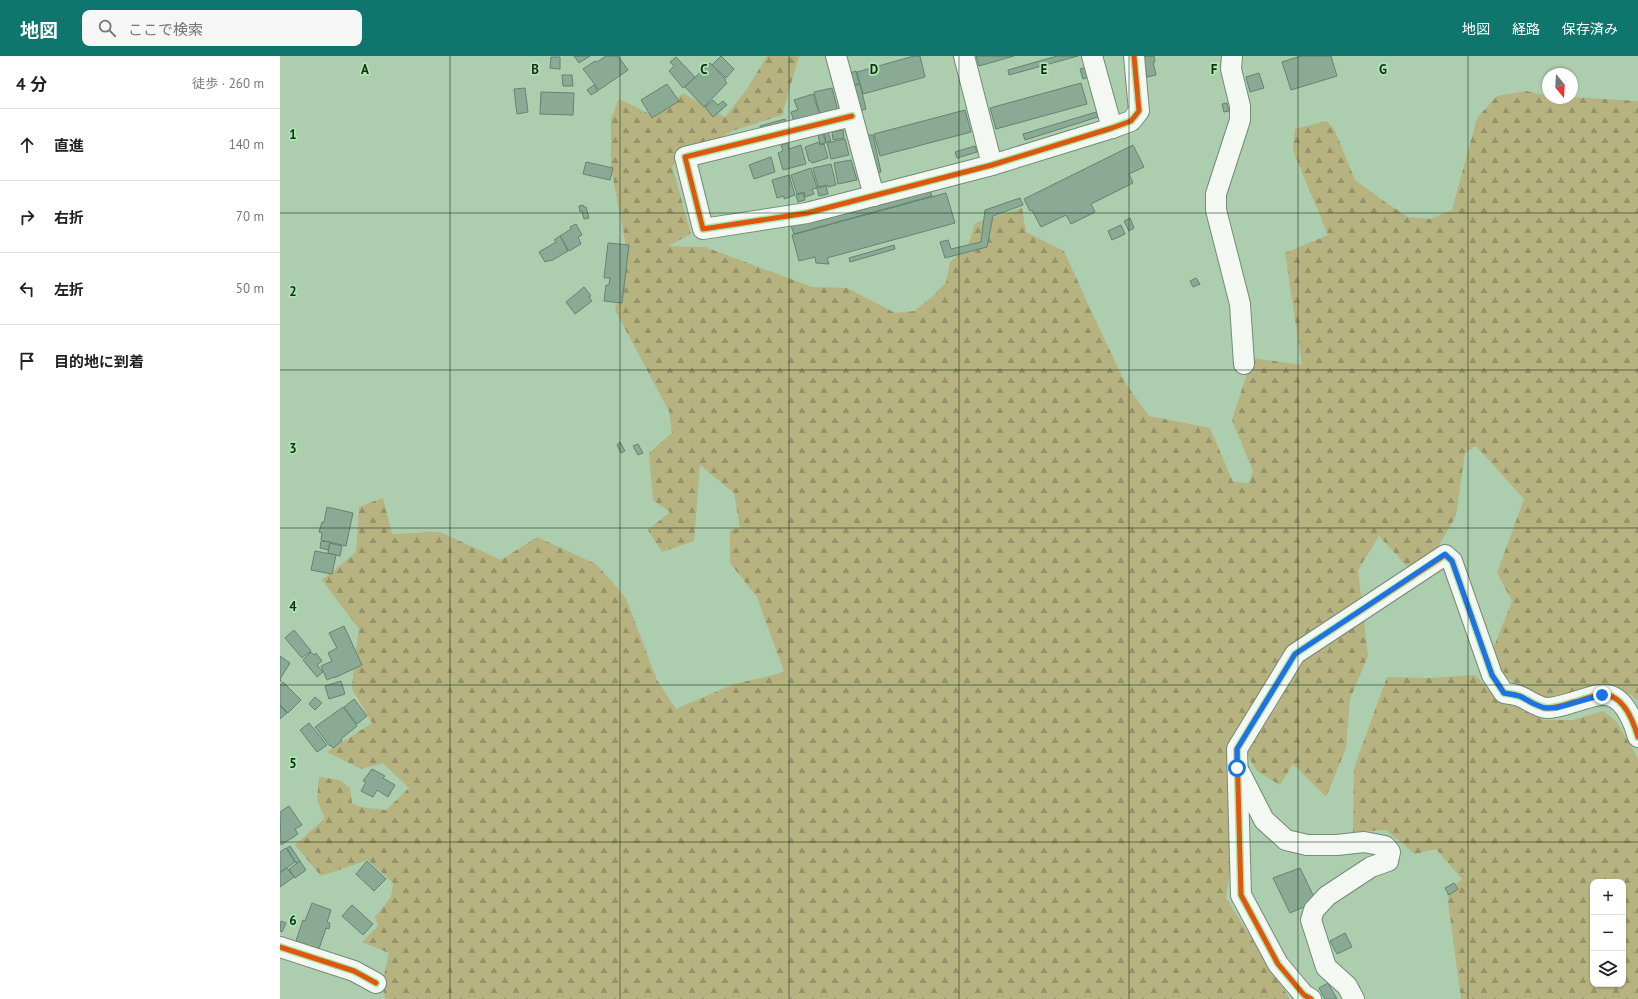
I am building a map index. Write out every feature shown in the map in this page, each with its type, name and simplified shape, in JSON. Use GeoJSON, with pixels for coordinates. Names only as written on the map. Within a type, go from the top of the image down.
{"type":"FeatureCollection","features":[{"type":"Feature","properties":{"kind":"street"},"geometry":{"type":"LineString","coordinates":[[836,56],[874,196]]}},
{"type":"Feature","properties":{"kind":"street"},"geometry":{"type":"LineString","coordinates":[[964,56],[992,164]]}},
{"type":"Feature","properties":{"kind":"street"},"geometry":{"type":"LineString","coordinates":[[1092,56],[1112,128]]}},
{"type":"Feature","properties":{"kind":"street"},"geometry":{"type":"LineString","coordinates":[[852,116],[685,157],[703,229],[807,214],[992,164],[1112,128],[1130,121],[1139,111],[1134,56]]}},
{"type":"Feature","properties":{"kind":"street"},"geometry":{"type":"LineString","coordinates":[[1232,56],[1231,69],[1240,106],[1240,120],[1216,194],[1216,210],[1240,304],[1244,364]]}},
{"type":"Feature","properties":{"kind":"street"},"geometry":{"type":"LineString","coordinates":[[1311,999],[1304,995],[1278,964],[1241,895],[1237,749],[1295,654],[1445,554],[1452,561],[1492,675],[1504,693],[1520,696],[1544,708],[1556,708],[1602,695],[1612,696],[1620,702],[1627,711],[1638,737]]}},
{"type":"Feature","properties":{"kind":"street"},"geometry":{"type":"LineString","coordinates":[[1237,768],[1264,820],[1286,840],[1307,845],[1337,845],[1364,842],[1385,846],[1390,852],[1388,861],[1372,867],[1327,896],[1314,910],[1311,920],[1326,966],[1348,986],[1354,999]]}},
{"type":"Feature","properties":{"kind":"street"},"geometry":{"type":"LineString","coordinates":[[280,947],[354,971],[376,983]]}},
{"type":"Feature","properties":{"kind":"green space"},"geometry":{"type":"Polygon","coordinates":[[[767,56],[799,56],[782,115],[732,131],[672,166],[691,234],[668,246],[705,247],[812,287],[847,288],[895,313],[914,311],[932,297],[946,282],[950,262],[968,247],[975,223],[1022,208],[1026,232],[1064,251],[1126,384],[1149,416],[1210,428],[1233,482],[1249,483],[1253,471],[1232,420],[1252,358],[1302,365],[1285,253],[1328,235],[1293,150],[1295,129],[1327,121],[1335,131],[1355,180],[1408,217],[1430,219],[1452,210],[1477,118],[1497,96],[1526,91],[1542,95],[1542,104],[1578,104],[1578,97],[1638,101],[1638,701],[1630,694],[1598,694],[1537,702],[1498,670],[1493,649],[1512,601],[1497,573],[1524,499],[1476,446],[1465,453],[1456,516],[1434,554],[1413,573],[1379,536],[1358,570],[1368,656],[1350,699],[1346,748],[1326,797],[1293,764],[1280,785],[1257,771],[1238,740],[1234,844],[1226,898],[1290,999],[385,999],[382,984],[389,953],[362,942],[378,926],[375,917],[391,897],[393,883],[368,860],[321,876],[295,845],[325,818],[317,801],[319,777],[340,780],[350,788],[352,803],[361,807],[386,810],[409,788],[383,763],[361,769],[327,752],[372,723],[352,689],[359,629],[322,580],[356,552],[359,507],[383,498],[392,534],[440,532],[501,560],[537,537],[596,564],[626,598],[657,680],[676,709],[734,684],[784,672],[757,597],[730,563],[730,530],[740,528],[734,493],[700,465],[694,541],[662,552],[648,530],[670,512],[653,500],[649,453],[672,433],[669,411],[615,310],[628,256],[611,168],[611,119],[619,99],[654,116],[683,93],[725,117],[747,89],[767,56]]]}},
{"type":"Feature","properties":{"kind":"green space"},"geometry":{"type":"Polygon","coordinates":[[[1475,675],[1493,694],[1544,720],[1573,720],[1603,711],[1616,721],[1638,758],[1638,999],[1461,999],[1447,893],[1462,879],[1436,849],[1415,854],[1386,830],[1353,832],[1354,768],[1387,677],[1430,678],[1475,675]]]}},
{"type":"Feature","properties":{"kind":"building"},"geometry":{"type":"Polygon","coordinates":[[[574,56],[590,56],[579,63],[574,56]]]}},
{"type":"Feature","properties":{"kind":"building"},"geometry":{"type":"Polygon","coordinates":[[[606,56],[618,56],[628,70],[599,90],[583,69],[606,56]]]}},
{"type":"Feature","properties":{"kind":"building"},"geometry":{"type":"Polygon","coordinates":[[[721,56],[734,69],[726,78],[712,65],[721,56]]]}},
{"type":"Feature","properties":{"kind":"building"},"geometry":{"type":"Polygon","coordinates":[[[914,56],[920,56],[925,77],[863,94],[857,72],[914,56]]]}},
{"type":"Feature","properties":{"kind":"building"},"geometry":{"type":"Polygon","coordinates":[[[976,56],[1014,56],[979,66],[976,56]]]}},
{"type":"Feature","properties":{"kind":"building"},"geometry":{"type":"Polygon","coordinates":[[[1057,56],[1078,56],[1009,75],[1008,70],[1057,56]]]}},
{"type":"Feature","properties":{"kind":"building"},"geometry":{"type":"Polygon","coordinates":[[[1143,56],[1154,56],[1155,62],[1153,62],[1156,75],[1147,77],[1143,56]]]}},
{"type":"Feature","properties":{"kind":"building"},"geometry":{"type":"Polygon","coordinates":[[[1301,56],[1331,56],[1337,76],[1291,90],[1282,62],[1301,56]]]}},
{"type":"Feature","properties":{"kind":"building"},"geometry":{"type":"Polygon","coordinates":[[[551,57],[560,57],[560,69],[550,68],[551,57]]]}},
{"type":"Feature","properties":{"kind":"building"},"geometry":{"type":"Polygon","coordinates":[[[676,57],[695,77],[683,88],[669,71],[674,66],[670,62],[676,57]]]}},
{"type":"Feature","properties":{"kind":"building"},"geometry":{"type":"Polygon","coordinates":[[[710,63],[727,83],[704,107],[685,87],[710,63]]]}},
{"type":"Feature","properties":{"kind":"building"},"geometry":{"type":"Polygon","coordinates":[[[1087,67],[1090,77],[1083,79],[1080,69],[1087,67]]]}},
{"type":"Feature","properties":{"kind":"building"},"geometry":{"type":"Polygon","coordinates":[[[856,71],[859,83],[854,85],[850,73],[856,71]]]}},
{"type":"Feature","properties":{"kind":"building"},"geometry":{"type":"Polygon","coordinates":[[[1259,73],[1264,88],[1250,92],[1246,77],[1259,73]]]}},
{"type":"Feature","properties":{"kind":"building"},"geometry":{"type":"Polygon","coordinates":[[[562,75],[572,75],[573,86],[563,86],[562,75]]]}},
{"type":"Feature","properties":{"kind":"building"},"geometry":{"type":"Polygon","coordinates":[[[1081,83],[1087,104],[996,129],[990,108],[1081,83]]]}},
{"type":"Feature","properties":{"kind":"building"},"geometry":{"type":"Polygon","coordinates":[[[667,84],[679,101],[652,118],[641,100],[667,84]]]}},
{"type":"Feature","properties":{"kind":"building"},"geometry":{"type":"Polygon","coordinates":[[[860,84],[866,109],[860,111],[854,86],[860,84]]]}},
{"type":"Feature","properties":{"kind":"building"},"geometry":{"type":"Polygon","coordinates":[[[594,85],[598,91],[591,95],[587,90],[594,85]]]}},
{"type":"Feature","properties":{"kind":"building"},"geometry":{"type":"Polygon","coordinates":[[[525,88],[528,112],[517,114],[514,89],[525,88]]]}},
{"type":"Feature","properties":{"kind":"building"},"geometry":{"type":"Polygon","coordinates":[[[832,88],[838,111],[820,115],[814,92],[832,88]]]}},
{"type":"Feature","properties":{"kind":"building"},"geometry":{"type":"Polygon","coordinates":[[[541,92],[574,93],[573,115],[540,114],[541,92]]]}},
{"type":"Feature","properties":{"kind":"building"},"geometry":{"type":"Polygon","coordinates":[[[813,94],[821,118],[795,125],[791,112],[798,110],[794,100],[813,94]]]}},
{"type":"Feature","properties":{"kind":"building"},"geometry":{"type":"Polygon","coordinates":[[[713,100],[718,105],[723,101],[727,105],[713,117],[705,107],[713,100]]]}},
{"type":"Feature","properties":{"kind":"building"},"geometry":{"type":"Polygon","coordinates":[[[1227,103],[1229,111],[1224,112],[1222,104],[1227,103]]]}},
{"type":"Feature","properties":{"kind":"building"},"geometry":{"type":"Polygon","coordinates":[[[965,110],[971,132],[880,156],[874,134],[965,110]]]}},
{"type":"Feature","properties":{"kind":"building"},"geometry":{"type":"Polygon","coordinates":[[[1096,112],[1098,117],[1025,140],[1023,134],[1096,112]]]}},
{"type":"Feature","properties":{"kind":"building"},"geometry":{"type":"Polygon","coordinates":[[[785,119],[788,127],[762,134],[760,126],[785,119]]]}},
{"type":"Feature","properties":{"kind":"building"},"geometry":{"type":"Polygon","coordinates":[[[843,130],[844,138],[833,140],[832,132],[843,130]]]}},
{"type":"Feature","properties":{"kind":"building"},"geometry":{"type":"Polygon","coordinates":[[[828,132],[831,141],[826,142],[824,133],[828,132]]]}},
{"type":"Feature","properties":{"kind":"building"},"geometry":{"type":"Polygon","coordinates":[[[823,134],[826,143],[820,144],[818,135],[823,134]]]}},
{"type":"Feature","properties":{"kind":"building"},"geometry":{"type":"Polygon","coordinates":[[[868,135],[873,135],[881,172],[875,174],[867,140],[870,139],[868,135]]]}},
{"type":"Feature","properties":{"kind":"building"},"geometry":{"type":"Polygon","coordinates":[[[845,139],[849,155],[831,159],[827,143],[845,139]]]}},
{"type":"Feature","properties":{"kind":"building"},"geometry":{"type":"Polygon","coordinates":[[[819,142],[820,145],[824,144],[828,158],[812,163],[809,161],[805,147],[819,142]]]}},
{"type":"Feature","properties":{"kind":"building"},"geometry":{"type":"Polygon","coordinates":[[[788,143],[789,149],[801,145],[806,164],[783,170],[778,153],[783,151],[781,145],[788,143]]]}},
{"type":"Feature","properties":{"kind":"building"},"geometry":{"type":"Polygon","coordinates":[[[1133,145],[1144,167],[1129,174],[1133,183],[1091,204],[1095,212],[1071,224],[1066,215],[1041,227],[1024,199],[1133,145]]]}},
{"type":"Feature","properties":{"kind":"building"},"geometry":{"type":"Polygon","coordinates":[[[975,146],[977,152],[957,158],[955,152],[975,146]]]}},
{"type":"Feature","properties":{"kind":"building"},"geometry":{"type":"Polygon","coordinates":[[[771,157],[775,172],[754,179],[749,165],[771,157]]]}},
{"type":"Feature","properties":{"kind":"building"},"geometry":{"type":"Polygon","coordinates":[[[851,160],[857,180],[838,184],[834,163],[851,160]]]}},
{"type":"Feature","properties":{"kind":"building"},"geometry":{"type":"Polygon","coordinates":[[[586,162],[613,168],[610,180],[583,174],[586,162]]]}},
{"type":"Feature","properties":{"kind":"building"},"geometry":{"type":"Polygon","coordinates":[[[831,164],[836,185],[818,187],[813,168],[831,164]]]}},
{"type":"Feature","properties":{"kind":"building"},"geometry":{"type":"Polygon","coordinates":[[[811,168],[817,188],[812,189],[814,194],[805,197],[804,192],[797,194],[791,175],[811,168]]]}},
{"type":"Feature","properties":{"kind":"building"},"geometry":{"type":"Polygon","coordinates":[[[789,175],[795,195],[784,199],[784,196],[777,198],[772,180],[789,175]]]}},
{"type":"Feature","properties":{"kind":"building"},"geometry":{"type":"Polygon","coordinates":[[[826,186],[828,194],[819,196],[817,188],[826,186]]]}},
{"type":"Feature","properties":{"kind":"building"},"geometry":{"type":"Polygon","coordinates":[[[930,190],[932,196],[794,234],[791,226],[930,190]]]}},
{"type":"Feature","properties":{"kind":"building"},"geometry":{"type":"Polygon","coordinates":[[[803,193],[805,200],[798,202],[796,195],[803,193]]]}},
{"type":"Feature","properties":{"kind":"building"},"geometry":{"type":"Polygon","coordinates":[[[946,193],[955,223],[827,258],[829,264],[816,263],[815,257],[799,261],[792,235],[946,193]]]}},
{"type":"Feature","properties":{"kind":"building"},"geometry":{"type":"Polygon","coordinates":[[[1020,198],[1023,205],[993,216],[987,247],[945,258],[940,242],[948,240],[951,249],[981,242],[985,210],[1020,198]]]}},
{"type":"Feature","properties":{"kind":"building"},"geometry":{"type":"Polygon","coordinates":[[[583,205],[586,207],[589,218],[584,219],[582,211],[580,212],[579,206],[583,205]]]}},
{"type":"Feature","properties":{"kind":"building"},"geometry":{"type":"Polygon","coordinates":[[[1130,218],[1134,228],[1129,231],[1124,221],[1130,218]]]}},
{"type":"Feature","properties":{"kind":"building"},"geometry":{"type":"Polygon","coordinates":[[[576,224],[582,235],[578,237],[581,244],[569,251],[560,236],[576,224]]]}},
{"type":"Feature","properties":{"kind":"building"},"geometry":{"type":"Polygon","coordinates":[[[1121,225],[1125,234],[1112,240],[1108,231],[1121,225]]]}},
{"type":"Feature","properties":{"kind":"building"},"geometry":{"type":"Polygon","coordinates":[[[560,236],[568,251],[551,261],[545,262],[539,252],[556,242],[554,240],[560,236]]]}},
{"type":"Feature","properties":{"kind":"building"},"geometry":{"type":"Polygon","coordinates":[[[608,243],[629,245],[622,303],[604,301],[606,285],[609,285],[610,278],[604,278],[608,243]]]}},
{"type":"Feature","properties":{"kind":"building"},"geometry":{"type":"Polygon","coordinates":[[[894,245],[895,249],[850,262],[849,258],[894,245]]]}},
{"type":"Feature","properties":{"kind":"building"},"geometry":{"type":"Polygon","coordinates":[[[1196,278],[1200,284],[1193,287],[1190,281],[1196,278]]]}},
{"type":"Feature","properties":{"kind":"building"},"geometry":{"type":"Polygon","coordinates":[[[584,287],[591,296],[589,297],[592,301],[575,314],[566,302],[584,287]]]}},
{"type":"Feature","properties":{"kind":"building"},"geometry":{"type":"Polygon","coordinates":[[[620,442],[625,451],[621,453],[617,445],[620,442]]]}},
{"type":"Feature","properties":{"kind":"building"},"geometry":{"type":"Polygon","coordinates":[[[638,444],[643,453],[638,455],[633,446],[638,444]]]}},
{"type":"Feature","properties":{"kind":"building"},"geometry":{"type":"Polygon","coordinates":[[[327,507],[353,513],[346,546],[321,540],[322,533],[319,532],[322,522],[324,522],[327,507]]]}},
{"type":"Feature","properties":{"kind":"building"},"geometry":{"type":"Polygon","coordinates":[[[321,541],[330,542],[328,550],[320,548],[321,541]]]}},
{"type":"Feature","properties":{"kind":"building"},"geometry":{"type":"Polygon","coordinates":[[[330,543],[342,546],[340,556],[328,553],[330,543]]]}},
{"type":"Feature","properties":{"kind":"building"},"geometry":{"type":"Polygon","coordinates":[[[315,551],[336,555],[332,574],[311,570],[315,551]]]}},
{"type":"Feature","properties":{"kind":"building"},"geometry":{"type":"Polygon","coordinates":[[[344,626],[362,665],[327,680],[321,666],[332,661],[328,653],[337,648],[329,633],[344,626]]]}},
{"type":"Feature","properties":{"kind":"building"},"geometry":{"type":"Polygon","coordinates":[[[294,630],[311,651],[302,658],[285,638],[294,630]]]}},
{"type":"Feature","properties":{"kind":"building"},"geometry":{"type":"Polygon","coordinates":[[[311,652],[314,655],[316,653],[322,661],[317,665],[323,672],[317,677],[303,660],[311,652]]]}},
{"type":"Feature","properties":{"kind":"building"},"geometry":{"type":"Polygon","coordinates":[[[280,656],[290,663],[280,679],[280,656]]]}},
{"type":"Feature","properties":{"kind":"building"},"geometry":{"type":"Polygon","coordinates":[[[341,681],[345,694],[329,699],[325,686],[341,681]]]}},
{"type":"Feature","properties":{"kind":"building"},"geometry":{"type":"Polygon","coordinates":[[[283,682],[301,700],[288,713],[280,705],[280,685],[283,682]]]}},
{"type":"Feature","properties":{"kind":"building"},"geometry":{"type":"Polygon","coordinates":[[[315,697],[322,703],[315,710],[309,704],[315,697]]]}},
{"type":"Feature","properties":{"kind":"building"},"geometry":{"type":"Polygon","coordinates":[[[354,699],[367,716],[357,724],[344,707],[354,699]]]}},
{"type":"Feature","properties":{"kind":"building"},"geometry":{"type":"Polygon","coordinates":[[[280,706],[287,713],[280,719],[280,706]]]}},
{"type":"Feature","properties":{"kind":"building"},"geometry":{"type":"Polygon","coordinates":[[[343,707],[357,726],[341,739],[342,741],[333,748],[315,727],[343,707]]]}},
{"type":"Feature","properties":{"kind":"building"},"geometry":{"type":"Polygon","coordinates":[[[309,723],[327,745],[317,752],[300,730],[309,723]]]}},
{"type":"Feature","properties":{"kind":"building"},"geometry":{"type":"Polygon","coordinates":[[[372,769],[385,776],[383,778],[395,785],[388,797],[377,790],[373,797],[361,791],[366,782],[363,781],[372,769]]]}},
{"type":"Feature","properties":{"kind":"building"},"geometry":{"type":"Polygon","coordinates":[[[289,806],[302,825],[295,829],[298,834],[281,845],[280,812],[289,806]]]}},
{"type":"Feature","properties":{"kind":"building"},"geometry":{"type":"Polygon","coordinates":[[[290,846],[300,861],[296,863],[287,848],[290,846]]]}},
{"type":"Feature","properties":{"kind":"building"},"geometry":{"type":"Polygon","coordinates":[[[286,848],[295,862],[280,872],[280,852],[286,848]]]}},
{"type":"Feature","properties":{"kind":"building"},"geometry":{"type":"Polygon","coordinates":[[[300,861],[306,870],[295,878],[289,869],[300,861]]]}},
{"type":"Feature","properties":{"kind":"building"},"geometry":{"type":"Polygon","coordinates":[[[367,861],[386,879],[374,891],[356,874],[367,861]]]}},
{"type":"Feature","properties":{"kind":"building"},"geometry":{"type":"Polygon","coordinates":[[[287,868],[294,877],[280,887],[280,873],[287,868]]]}},
{"type":"Feature","properties":{"kind":"building"},"geometry":{"type":"Polygon","coordinates":[[[1300,868],[1315,899],[1315,902],[1290,913],[1273,878],[1300,868]]]}},
{"type":"Feature","properties":{"kind":"building"},"geometry":{"type":"Polygon","coordinates":[[[1454,883],[1458,889],[1449,895],[1445,888],[1454,883]]]}},
{"type":"Feature","properties":{"kind":"building"},"geometry":{"type":"Polygon","coordinates":[[[312,903],[331,910],[327,922],[330,923],[329,929],[326,928],[319,949],[296,941],[303,920],[305,921],[312,903]]]}},
{"type":"Feature","properties":{"kind":"building"},"geometry":{"type":"Polygon","coordinates":[[[352,905],[373,924],[363,935],[342,916],[352,905]]]}},
{"type":"Feature","properties":{"kind":"building"},"geometry":{"type":"Polygon","coordinates":[[[281,921],[286,923],[282,932],[280,931],[281,921]]]}},
{"type":"Feature","properties":{"kind":"building"},"geometry":{"type":"Polygon","coordinates":[[[1345,933],[1352,947],[1337,954],[1330,941],[1345,933]]]}},
{"type":"Feature","properties":{"kind":"building"},"geometry":{"type":"Polygon","coordinates":[[[1328,983],[1337,999],[1325,999],[1319,988],[1328,983]]]}},
{"type":"Feature","properties":{"kind":"cycle path"},"geometry":{"type":"LineString","coordinates":[[852,116],[685,157],[703,229],[807,213],[992,165],[1131,121],[1139,111],[1134,56]]}},
{"type":"Feature","properties":{"kind":"cycle path"},"geometry":{"type":"LineString","coordinates":[[1311,999],[1304,995],[1278,964],[1241,895],[1237,749],[1295,654],[1445,555],[1452,561],[1492,675],[1504,693],[1517,695],[1539,706],[1547,708],[1560,706],[1590,697],[1608,695],[1615,698],[1625,708],[1630,715],[1638,737]]}},
{"type":"Feature","properties":{"kind":"cycle path"},"geometry":{"type":"LineString","coordinates":[[280,947],[354,971],[376,983]]}},
{"type":"Feature","properties":{"kind":"route"},"geometry":{"type":"LineString","coordinates":[[1237,768],[1237,749],[1295,654],[1445,554],[1452,561],[1492,675],[1504,693],[1520,696],[1544,708],[1556,708],[1590,697],[1602,695]]}}]}
